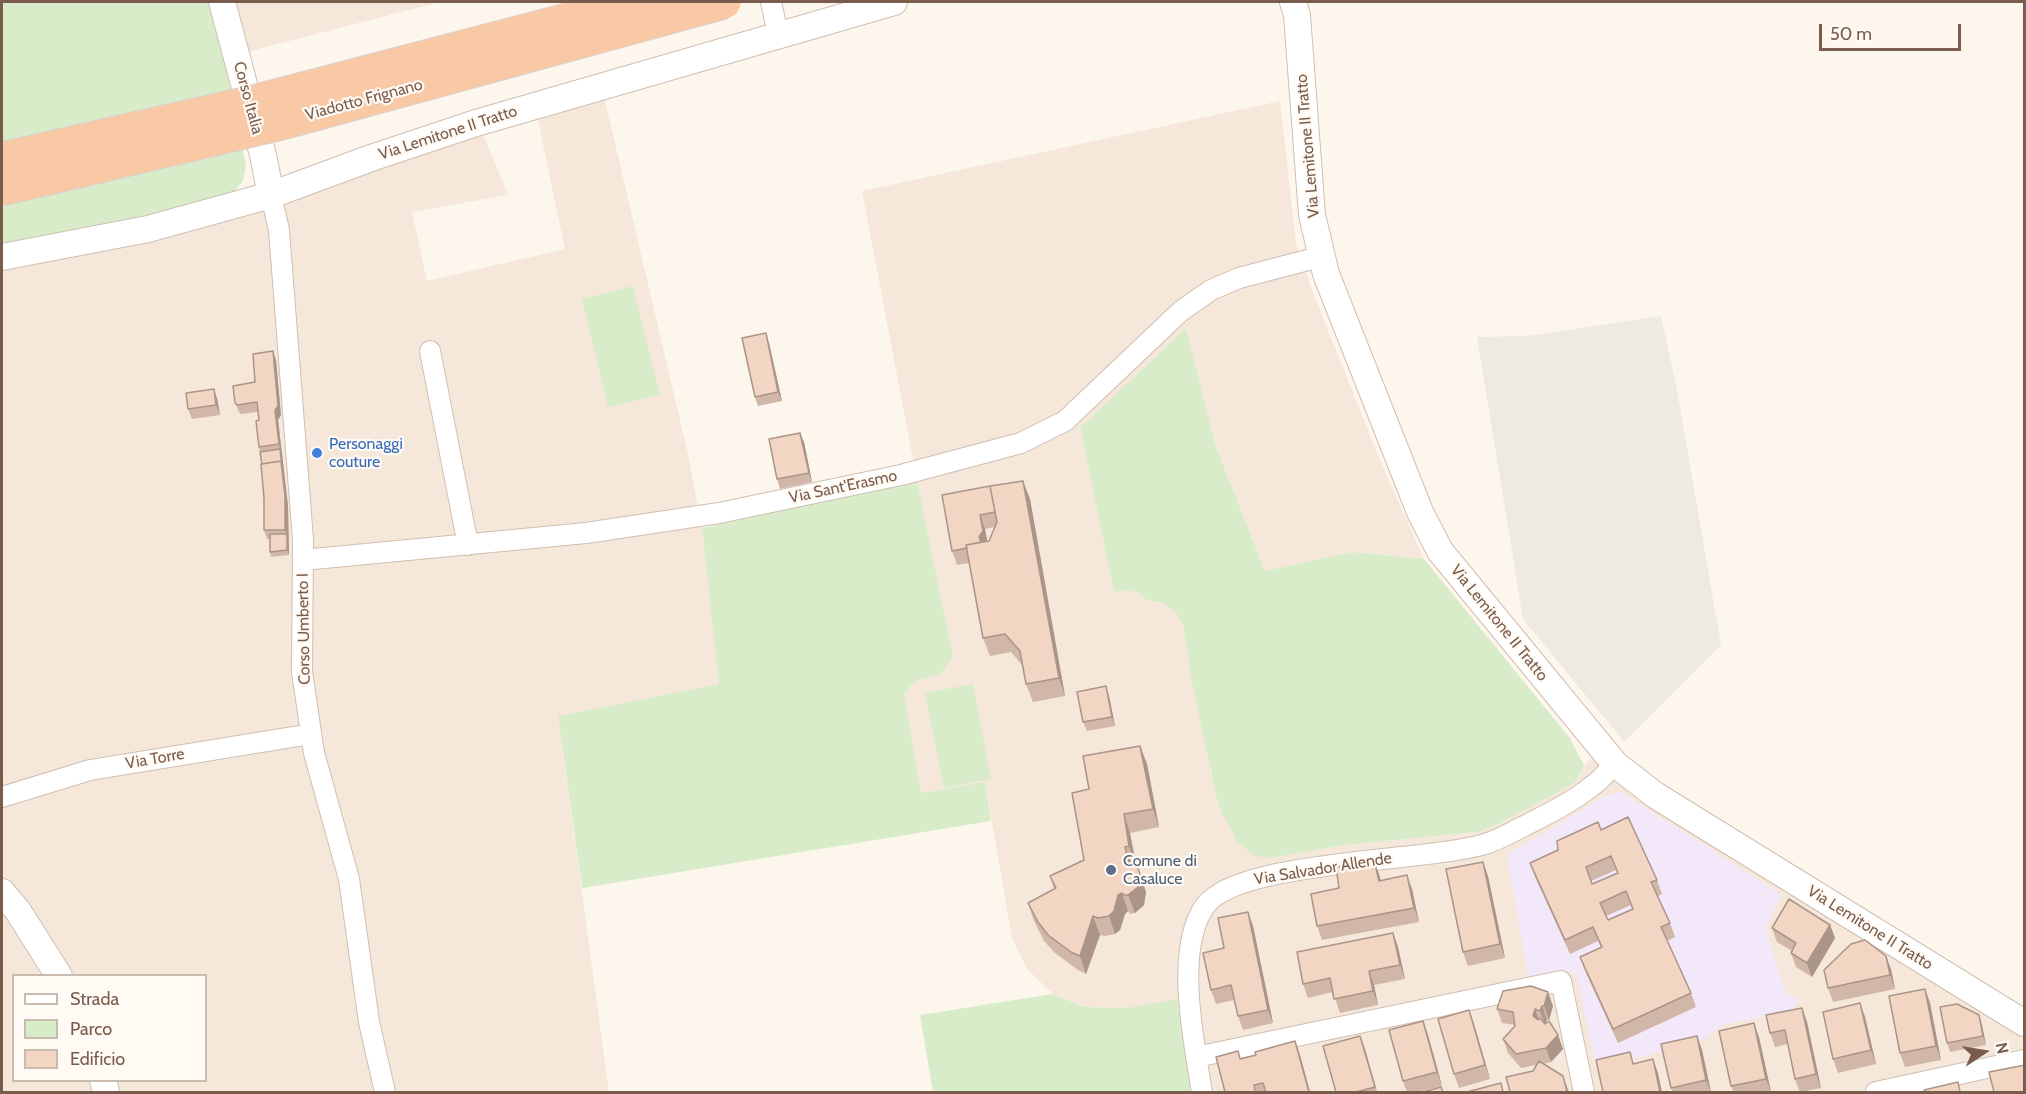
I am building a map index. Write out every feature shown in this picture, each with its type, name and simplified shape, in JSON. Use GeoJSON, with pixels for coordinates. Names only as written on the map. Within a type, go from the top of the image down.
{"type":"FeatureCollection","features":[{"type":"Feature","properties":{"kind":"highway","name":"Viadotto Frignano"},"geometry":{"type":"LineString","coordinates":[[2,159],[257,101],[636,2]]}},
{"type":"Feature","properties":{"kind":"highway","name":"Viadotto Frignano"},"geometry":{"type":"LineString","coordinates":[[2,189],[278,124],[724,2]]}},
{"type":"Feature","properties":{"kind":"street","name":"Corso Italia"},"geometry":{"type":"LineString","coordinates":[[222,2],[263,155],[271,195]]}},
{"type":"Feature","properties":{"kind":"street"},"geometry":{"type":"LineString","coordinates":[[771,2],[778,34]]}},
{"type":"Feature","properties":{"kind":"street","name":"Via Lemitone II Tratto"},"geometry":{"type":"LineString","coordinates":[[2,257],[148,229],[271,195],[476,123],[894,2]]}},
{"type":"Feature","properties":{"kind":"street","name":"Via Lemitone II Tratto"},"geometry":{"type":"LineString","coordinates":[[1293,2],[1297,15],[1312,215],[1326,274],[1420,512],[1440,551],[1615,764],[1655,795],[2025,1023]]}},
{"type":"Feature","properties":{"kind":"street","name":"Corso Umberto I"},"geometry":{"type":"LineString","coordinates":[[271,195],[279,230],[302,529],[302,672],[314,753],[349,879],[369,1022],[385,1092]]}},
{"type":"Feature","properties":{"kind":"street","name":"Via Sant'Erasmo"},"geometry":{"type":"LineString","coordinates":[[303,560],[586,533],[719,513],[913,472],[1021,442],[1065,421],[1181,311],[1211,290],[1248,275],[1323,256]]}},
{"type":"Feature","properties":{"kind":"street"},"geometry":{"type":"LineString","coordinates":[[430,351],[468,545]]}},
{"type":"Feature","properties":{"kind":"street","name":"Via Torre"},"geometry":{"type":"LineString","coordinates":[[2,797],[90,770],[311,734]]}},
{"type":"Feature","properties":{"kind":"street","name":"Via Salvador Allende"},"geometry":{"type":"LineString","coordinates":[[1202,1092],[1196,1057],[1188,970],[1193,934],[1198,918],[1205,905],[1215,895],[1230,887],[1276,874],[1485,844],[1554,811],[1593,786],[1615,764]]}},
{"type":"Feature","properties":{"kind":"street"},"geometry":{"type":"LineString","coordinates":[[2,892],[18,911],[58,974]]}},
{"type":"Feature","properties":{"kind":"street"},"geometry":{"type":"LineString","coordinates":[[1196,1057],[1561,981],[1584,1092]]}},
{"type":"Feature","properties":{"kind":"street"},"geometry":{"type":"LineString","coordinates":[[1876,1092],[1903,1089],[2025,1060]]}},
{"type":"Feature","properties":{"kind":"shaded area"},"geometry":{"type":"Polygon","coordinates":[[[234,2],[440,2],[247,52],[234,2]]]}},
{"type":"Feature","properties":{"kind":"shaded area"},"geometry":{"type":"Polygon","coordinates":[[[604,96],[688,454],[702,528],[720,684],[558,716],[609,1092],[2,1092],[2,267],[481,129],[508,195],[412,212],[427,281],[565,249],[537,116],[604,96]]]}},
{"type":"Feature","properties":{"kind":"shaded area"},"geometry":{"type":"Polygon","coordinates":[[[1280,101],[1296,243],[1311,288],[1377,453],[1424,559],[1352,552],[1265,571],[1215,444],[1186,328],[1080,429],[1114,591],[1125,590],[1140,593],[1149,601],[1163,602],[1176,613],[1183,624],[1192,683],[1211,776],[1271,858],[1346,845],[1478,832],[1501,823],[1576,782],[1584,765],[1593,756],[2024,1034],[2024,1092],[1191,1092],[1177,999],[1126,1008],[1084,1007],[1053,994],[1027,969],[1012,938],[985,782],[921,793],[904,694],[915,681],[940,675],[953,656],[862,191],[1280,101]]]}},
{"type":"Feature","properties":{"kind":"shaded area"},"geometry":{"type":"Polygon","coordinates":[[[1661,316],[1677,390],[1721,645],[1624,742],[1523,619],[1477,337],[1527,336],[1661,316]]]}},
{"type":"Feature","properties":{"kind":"shaded area"},"geometry":{"type":"Polygon","coordinates":[[[1621,792],[1782,895],[1765,926],[1785,992],[1800,1001],[1790,1012],[1722,1025],[1701,1042],[1596,1067],[1576,972],[1529,982],[1507,855],[1607,795],[1621,792]]]}},
{"type":"Feature","properties":{"kind":"green space"},"geometry":{"type":"Polygon","coordinates":[[[2,2],[209,2],[230,80],[246,166],[243,181],[231,195],[181,210],[2,247],[2,2]]]}},
{"type":"Feature","properties":{"kind":"green space"},"geometry":{"type":"Polygon","coordinates":[[[633,286],[660,395],[608,407],[582,299],[633,286]]]}},
{"type":"Feature","properties":{"kind":"green space"},"geometry":{"type":"Polygon","coordinates":[[[1186,328],[1215,444],[1265,571],[1352,552],[1424,559],[1569,737],[1584,765],[1576,782],[1501,823],[1478,832],[1346,845],[1271,858],[1254,856],[1238,842],[1223,815],[1216,795],[1192,683],[1183,624],[1176,613],[1163,602],[1149,601],[1139,593],[1125,590],[1114,592],[1080,428],[1186,328]]]}},
{"type":"Feature","properties":{"kind":"green space"},"geometry":{"type":"Polygon","coordinates":[[[917,481],[953,656],[940,675],[915,681],[904,694],[921,793],[985,782],[991,821],[582,888],[558,716],[719,684],[702,528],[917,481]]]}},
{"type":"Feature","properties":{"kind":"green space"},"geometry":{"type":"Polygon","coordinates":[[[973,684],[991,779],[944,788],[925,693],[973,684]]]}},
{"type":"Feature","properties":{"kind":"green space"},"geometry":{"type":"Polygon","coordinates":[[[1053,994],[1084,1007],[1126,1008],[1177,999],[1191,1092],[933,1092],[920,1015],[1053,994]]]}},
{"type":"Feature","properties":{"kind":"building"},"geometry":{"type":"Polygon","coordinates":[[[766,333],[778,392],[755,397],[742,338],[766,333]]]}},
{"type":"Feature","properties":{"kind":"building"},"geometry":{"type":"Polygon","coordinates":[[[273,351],[278,406],[275,410],[279,444],[259,447],[256,421],[259,420],[257,402],[238,405],[235,403],[233,386],[255,382],[253,354],[273,351]]]}},
{"type":"Feature","properties":{"kind":"building"},"geometry":{"type":"Polygon","coordinates":[[[214,389],[216,405],[188,409],[186,393],[214,389]]]}},
{"type":"Feature","properties":{"kind":"building"},"geometry":{"type":"Polygon","coordinates":[[[800,433],[809,473],[777,479],[769,439],[800,433]]]}},
{"type":"Feature","properties":{"kind":"building"},"geometry":{"type":"Polygon","coordinates":[[[280,449],[282,466],[281,461],[262,464],[260,452],[280,449]]]}},
{"type":"Feature","properties":{"kind":"building"},"geometry":{"type":"Polygon","coordinates":[[[281,461],[285,496],[285,530],[264,530],[261,464],[281,461]]]}},
{"type":"Feature","properties":{"kind":"building"},"geometry":{"type":"Polygon","coordinates":[[[1023,481],[1059,678],[1026,684],[1020,651],[1005,634],[983,638],[966,545],[989,541],[997,522],[990,486],[1023,481]]]}},
{"type":"Feature","properties":{"kind":"building"},"geometry":{"type":"Polygon","coordinates":[[[990,486],[995,512],[980,515],[983,531],[979,537],[981,542],[952,551],[942,495],[990,486]]]}},
{"type":"Feature","properties":{"kind":"building"},"geometry":{"type":"Polygon","coordinates":[[[270,534],[287,534],[287,550],[270,552],[270,534]]]}},
{"type":"Feature","properties":{"kind":"building"},"geometry":{"type":"Polygon","coordinates":[[[1106,686],[1112,717],[1083,722],[1077,692],[1106,686]]]}},
{"type":"Feature","properties":{"kind":"building","name":"Comune di Casaluce"},"geometry":{"type":"Polygon","coordinates":[[[1140,746],[1153,809],[1124,814],[1129,846],[1125,847],[1127,855],[1124,861],[1131,863],[1135,861],[1140,874],[1138,887],[1128,895],[1122,893],[1118,895],[1114,911],[1109,916],[1098,918],[1093,916],[1080,956],[1048,935],[1028,903],[1056,888],[1050,876],[1084,860],[1072,793],[1089,789],[1083,756],[1140,746]]]}},
{"type":"Feature","properties":{"kind":"building"},"geometry":{"type":"Polygon","coordinates":[[[1628,817],[1657,880],[1651,882],[1670,923],[1661,927],[1691,993],[1613,1029],[1580,957],[1602,947],[1593,927],[1565,940],[1530,863],[1558,850],[1557,841],[1598,822],[1601,830],[1628,817]],[[1611,856],[1586,867],[1592,884],[1618,873],[1611,856]],[[1626,891],[1600,903],[1608,920],[1633,909],[1626,891]]]}},
{"type":"Feature","properties":{"kind":"building"},"geometry":{"type":"Polygon","coordinates":[[[1374,860],[1379,881],[1407,875],[1414,908],[1317,926],[1311,894],[1339,888],[1336,867],[1374,860]]]}},
{"type":"Feature","properties":{"kind":"building"},"geometry":{"type":"Polygon","coordinates":[[[1483,862],[1500,944],[1463,952],[1446,869],[1483,862]]]}},
{"type":"Feature","properties":{"kind":"building"},"geometry":{"type":"Polygon","coordinates":[[[1789,899],[1830,925],[1807,963],[1791,953],[1796,943],[1772,928],[1789,899]]]}},
{"type":"Feature","properties":{"kind":"building"},"geometry":{"type":"Polygon","coordinates":[[[1248,912],[1268,1010],[1238,1016],[1231,985],[1211,990],[1203,953],[1224,948],[1218,918],[1248,912]]]}},
{"type":"Feature","properties":{"kind":"building"},"geometry":{"type":"Polygon","coordinates":[[[1393,933],[1400,965],[1369,971],[1373,991],[1334,999],[1330,978],[1303,984],[1297,952],[1393,933]]]}},
{"type":"Feature","properties":{"kind":"building"},"geometry":{"type":"Polygon","coordinates":[[[1865,940],[1886,956],[1890,975],[1828,988],[1824,970],[1851,944],[1865,940]]]}},
{"type":"Feature","properties":{"kind":"building"},"geometry":{"type":"Polygon","coordinates":[[[1531,986],[1548,992],[1544,1006],[1540,1011],[1535,1009],[1533,1016],[1538,1020],[1540,1018],[1545,1024],[1549,1021],[1558,1035],[1546,1048],[1516,1054],[1503,1039],[1515,1026],[1513,1012],[1497,1009],[1503,991],[1531,986]]]}},
{"type":"Feature","properties":{"kind":"building"},"geometry":{"type":"Polygon","coordinates":[[[1925,989],[1936,1046],[1900,1053],[1889,996],[1925,989]]]}},
{"type":"Feature","properties":{"kind":"building"},"geometry":{"type":"Polygon","coordinates":[[[1860,1003],[1871,1050],[1833,1059],[1823,1012],[1860,1003]]]}},
{"type":"Feature","properties":{"kind":"building"},"geometry":{"type":"Polygon","coordinates":[[[1957,1004],[1979,1015],[1983,1036],[1947,1043],[1940,1007],[1957,1004]]]}},
{"type":"Feature","properties":{"kind":"building"},"geometry":{"type":"Polygon","coordinates":[[[1802,1008],[1816,1074],[1795,1079],[1785,1030],[1770,1033],[1766,1015],[1802,1008]]]}},
{"type":"Feature","properties":{"kind":"building"},"geometry":{"type":"Polygon","coordinates":[[[1469,1010],[1485,1065],[1454,1074],[1438,1019],[1469,1010]]]}},
{"type":"Feature","properties":{"kind":"building"},"geometry":{"type":"Polygon","coordinates":[[[1423,1021],[1437,1072],[1403,1081],[1389,1030],[1423,1021]]]}},
{"type":"Feature","properties":{"kind":"building"},"geometry":{"type":"Polygon","coordinates":[[[1754,1023],[1766,1079],[1731,1086],[1719,1031],[1754,1023]]]}},
{"type":"Feature","properties":{"kind":"building"},"geometry":{"type":"Polygon","coordinates":[[[1360,1036],[1375,1087],[1356,1092],[1336,1092],[1323,1046],[1360,1036]]]}},
{"type":"Feature","properties":{"kind":"building"},"geometry":{"type":"Polygon","coordinates":[[[1697,1036],[1706,1080],[1671,1088],[1661,1044],[1697,1036]]]}},
{"type":"Feature","properties":{"kind":"building"},"geometry":{"type":"Polygon","coordinates":[[[1295,1041],[1309,1092],[1266,1092],[1263,1083],[1254,1085],[1255,1092],[1225,1092],[1216,1057],[1238,1051],[1240,1059],[1256,1055],[1255,1052],[1295,1041]]]}},
{"type":"Feature","properties":{"kind":"building"},"geometry":{"type":"Polygon","coordinates":[[[1630,1052],[1633,1064],[1653,1059],[1660,1092],[1603,1092],[1596,1060],[1630,1052]]]}},
{"type":"Feature","properties":{"kind":"building"},"geometry":{"type":"Polygon","coordinates":[[[1539,1061],[1563,1076],[1567,1092],[1510,1092],[1506,1077],[1533,1071],[1539,1061]]]}},
{"type":"Feature","properties":{"kind":"building"},"geometry":{"type":"Polygon","coordinates":[[[2025,1065],[2025,1092],[1994,1092],[1989,1072],[2025,1065]]]}},
{"type":"Feature","properties":{"kind":"building"},"geometry":{"type":"Polygon","coordinates":[[[1958,1082],[1960,1092],[1925,1092],[1924,1090],[1958,1082]]]}},
{"type":"Feature","properties":{"kind":"building"},"geometry":{"type":"Polygon","coordinates":[[[1501,1083],[1503,1092],[1467,1092],[1501,1083]]]}},
{"type":"Feature","properties":{"kind":"building"},"geometry":{"type":"Polygon","coordinates":[[[1441,1087],[1443,1092],[1423,1092],[1441,1087]]]}},
{"type":"Feature","properties":{"kind":"place","name":"Personaggi couture"},"geometry":{"type":"Point","coordinates":[317,453]}},
{"type":"Feature","properties":{"kind":"place","name":"Comune di Casaluce"},"geometry":{"type":"Point","coordinates":[1111,870]}}]}
